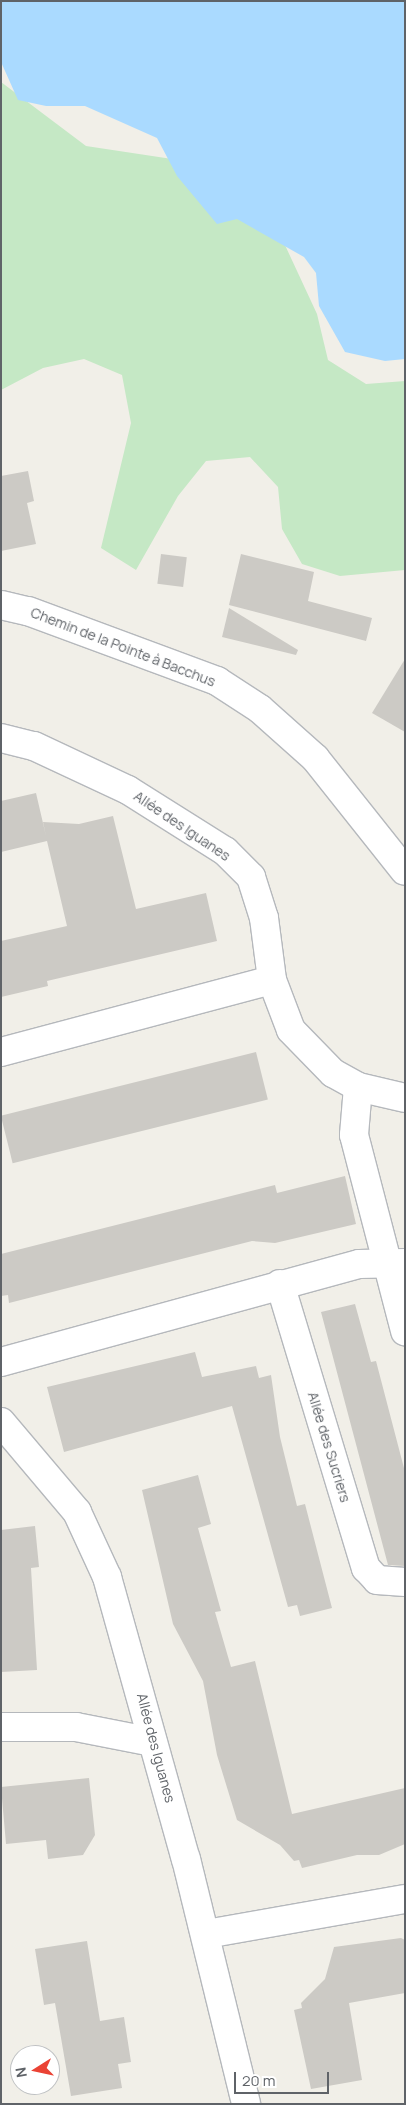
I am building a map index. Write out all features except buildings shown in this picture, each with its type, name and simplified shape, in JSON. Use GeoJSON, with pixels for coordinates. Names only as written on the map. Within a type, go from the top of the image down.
{"type":"FeatureCollection","features":[{"type":"Feature","properties":{"kind":"street","name":"Chemin de la Pointe à Bacchus"},"geometry":{"type":"LineString","coordinates":[[1,605],[28,611],[217,682],[260,709],[315,758],[405,871]]}},
{"type":"Feature","properties":{"kind":"street","name":"Allée des Iguanes"},"geometry":{"type":"LineString","coordinates":[[1,738],[34,746],[128,790],[225,851],[251,877],[264,918],[272,980],[291,1030],[332,1073],[358,1087],[405,1098]]}},
{"type":"Feature","properties":{"kind":"street"},"geometry":{"type":"LineString","coordinates":[[1,1052],[272,980]]}},
{"type":"Feature","properties":{"kind":"street"},"geometry":{"type":"LineString","coordinates":[[358,1087],[354,1135],[395,1262],[405,1331]]}},
{"type":"Feature","properties":{"kind":"street"},"geometry":{"type":"LineString","coordinates":[[1,1362],[280,1284],[395,1262]]}},
{"type":"Feature","properties":{"kind":"street","name":"Allée des Sucriers"},"geometry":{"type":"LineString","coordinates":[[280,1284],[366,1568],[377,1580],[405,1582]]}},
{"type":"Feature","properties":{"kind":"street","name":"Allée des Iguanes"},"geometry":{"type":"LineString","coordinates":[[1,1422],[77,1512],[107,1577],[206,1934],[246,2104]]}},
{"type":"Feature","properties":{"kind":"street"},"geometry":{"type":"LineString","coordinates":[[1,1728],[76,1727],[153,1742]]}},
{"type":"Feature","properties":{"kind":"street"},"geometry":{"type":"LineString","coordinates":[[206,1934],[405,1899]]}},
{"type":"Feature","properties":{"kind":"green space"},"geometry":{"type":"Polygon","coordinates":[[[1,82],[86,146],[172,159],[278,230],[317,314],[328,360],[366,384],[405,381],[405,570],[340,576],[302,564],[282,529],[278,487],[250,457],[206,461],[178,496],[136,570],[101,548],[131,423],[122,375],[84,359],[43,368],[1,390],[1,82]]]}},
{"type":"Feature","properties":{"kind":"water"},"geometry":{"type":"Polygon","coordinates":[[[1,1],[405,1],[405,359],[385,361],[345,352],[319,306],[316,273],[304,257],[237,219],[217,224],[177,176],[157,138],[85,106],[46,106],[18,100],[1,62],[1,1]]]}}]}
